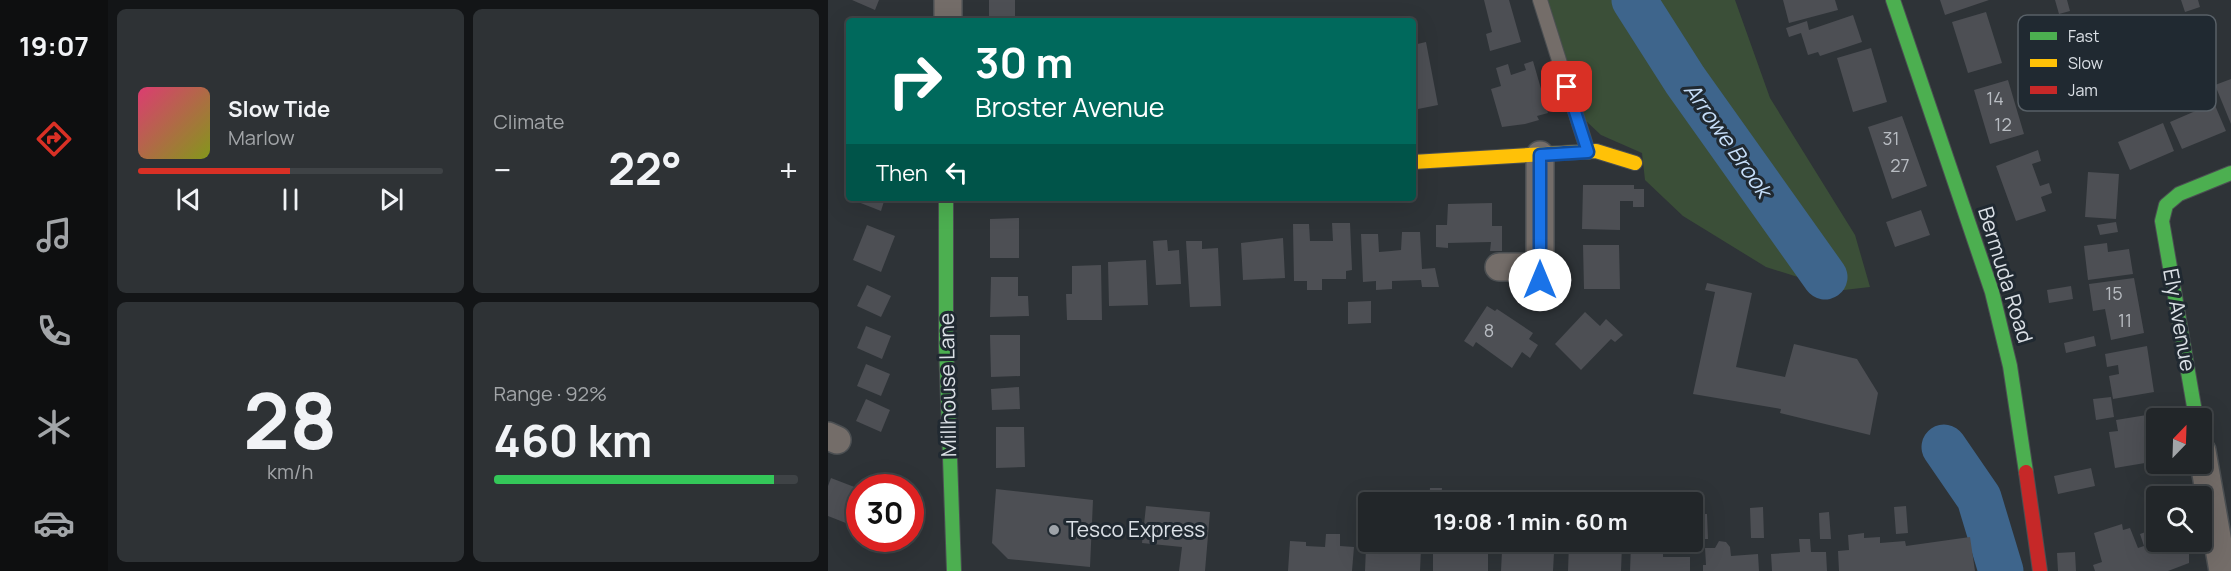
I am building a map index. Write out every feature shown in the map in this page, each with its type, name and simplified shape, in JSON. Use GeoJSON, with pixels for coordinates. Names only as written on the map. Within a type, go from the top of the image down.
{"type":"FeatureCollection","features":[{"type":"Feature","properties":{"kind":"street"},"geometry":{"type":"LineString","coordinates":[[948,0],[948,18]]}},
{"type":"Feature","properties":{"kind":"street","name":"Bermuda Road"},"geometry":{"type":"LineString","coordinates":[[1893,0],[1992,292],[2010,366],[2040,571]]}},
{"type":"Feature","properties":{"kind":"street"},"geometry":{"type":"LineString","coordinates":[[1416,162],[1596,151],[1635,163]]}},
{"type":"Feature","properties":{"kind":"street"},"geometry":{"type":"LineString","coordinates":[[1498,267],[1540,280],[1540,155]]}},
{"type":"Feature","properties":{"kind":"street","name":"Ely Avenue"},"geometry":{"type":"LineString","coordinates":[[2194,408],[2162,221],[2166,205],[2180,194],[2231,173]]}},
{"type":"Feature","properties":{"kind":"street","name":"Millhouse Lane"},"geometry":{"type":"LineString","coordinates":[[946,201],[946,345],[954,571]]}},
{"type":"Feature","properties":{"kind":"street"},"geometry":{"type":"LineString","coordinates":[[2206,474],[2223,571]]}},
{"type":"Feature","properties":{"kind":"lane"},"geometry":{"type":"LineString","coordinates":[[1540,0],[1588,152]]}},
{"type":"Feature","properties":{"kind":"green space"},"geometry":{"type":"Polygon","coordinates":[[[1547,0],[1735,0],[1770,98],[1855,235],[1870,287],[1835,291],[1825,277],[1817,283],[1766,267],[1683,216],[1645,180],[1642,153],[1601,135],[1586,121],[1547,0]]]}},
{"type":"Feature","properties":{"kind":"building"},"geometry":{"type":"Polygon","coordinates":[[[852,0],[879,0],[875,10],[852,0]]]}},
{"type":"Feature","properties":{"kind":"building"},"geometry":{"type":"Polygon","coordinates":[[[989,0],[1015,0],[1015,18],[989,18],[989,0]]]}},
{"type":"Feature","properties":{"kind":"building"},"geometry":{"type":"Polygon","coordinates":[[[1484,0],[1509,0],[1521,42],[1490,51],[1486,34],[1492,32],[1484,0]]]}},
{"type":"Feature","properties":{"kind":"building"},"geometry":{"type":"Polygon","coordinates":[[[1783,0],[1835,0],[1838,10],[1789,23],[1783,0]]]}},
{"type":"Feature","properties":{"kind":"building"},"geometry":{"type":"Polygon","coordinates":[[[1940,0],[1989,0],[1945,15],[1940,0]]]}},
{"type":"Feature","properties":{"kind":"building"},"geometry":{"type":"Polygon","coordinates":[[[2055,0],[2067,0],[2070,11],[2059,14],[2055,0]]]}},
{"type":"Feature","properties":{"kind":"building"},"geometry":{"type":"Polygon","coordinates":[[[2181,0],[2198,0],[2200,7],[2185,12],[2181,0]]]}},
{"type":"Feature","properties":{"kind":"building"},"geometry":{"type":"Polygon","coordinates":[[[1986,12],[2002,63],[1968,73],[1952,22],[1986,12]]]}},
{"type":"Feature","properties":{"kind":"building"},"geometry":{"type":"Polygon","coordinates":[[[1853,15],[1862,42],[1820,56],[1818,52],[1808,55],[1801,33],[1789,37],[1786,28],[1807,21],[1809,30],[1853,15]]]}},
{"type":"Feature","properties":{"kind":"building"},"geometry":{"type":"Polygon","coordinates":[[[1426,42],[1438,105],[1416,109],[1416,44],[1426,42]]]}},
{"type":"Feature","properties":{"kind":"building"},"geometry":{"type":"Polygon","coordinates":[[[1871,48],[1887,102],[1853,112],[1837,58],[1871,48]]]}},
{"type":"Feature","properties":{"kind":"building"},"geometry":{"type":"Polygon","coordinates":[[[1533,61],[1548,113],[1537,116],[1539,120],[1502,127],[1491,89],[1501,86],[1496,68],[1508,64],[1511,75],[1526,70],[1524,64],[1533,61]]]}},
{"type":"Feature","properties":{"kind":"building"},"geometry":{"type":"Polygon","coordinates":[[[2231,79],[2231,124],[2216,87],[2216,85],[2231,79]]]}},
{"type":"Feature","properties":{"kind":"building"},"geometry":{"type":"Polygon","coordinates":[[[2008,80],[2024,134],[1990,144],[1974,90],[2008,80]]]}},
{"type":"Feature","properties":{"kind":"building"},"geometry":{"type":"Polygon","coordinates":[[[2216,108],[2226,131],[2182,149],[2170,122],[2195,111],[2216,111],[2216,108]]]}},
{"type":"Feature","properties":{"kind":"building"},"geometry":{"type":"Polygon","coordinates":[[[1902,116],[1927,186],[1892,199],[1868,127],[1902,116]]]}},
{"type":"Feature","properties":{"kind":"building"},"geometry":{"type":"Polygon","coordinates":[[[2163,123],[2174,151],[2130,170],[2118,142],[2163,123]]]}},
{"type":"Feature","properties":{"kind":"building"},"geometry":{"type":"Polygon","coordinates":[[[2038,150],[2041,161],[2032,164],[2040,186],[2049,183],[2052,193],[2041,197],[2046,211],[2016,221],[1996,166],[2038,150]]]}},
{"type":"Feature","properties":{"kind":"building"},"geometry":{"type":"Polygon","coordinates":[[[2088,172],[2119,174],[2116,219],[2085,217],[2088,172]]]}},
{"type":"Feature","properties":{"kind":"building"},"geometry":{"type":"Polygon","coordinates":[[[1583,185],[1634,185],[1634,189],[1644,189],[1644,207],[1633,207],[1633,201],[1620,201],[1620,230],[1582,229],[1583,185]]]}},
{"type":"Feature","properties":{"kind":"building"},"geometry":{"type":"Polygon","coordinates":[[[856,201],[884,201],[881,211],[856,201]]]}},
{"type":"Feature","properties":{"kind":"building"},"geometry":{"type":"Polygon","coordinates":[[[1492,203],[1492,226],[1502,226],[1502,251],[1490,251],[1491,242],[1448,243],[1448,248],[1436,247],[1436,225],[1447,225],[1448,204],[1492,203]]]}},
{"type":"Feature","properties":{"kind":"building"},"geometry":{"type":"Polygon","coordinates":[[[1921,210],[1930,235],[1895,247],[1886,222],[1921,210]]]}},
{"type":"Feature","properties":{"kind":"building"},"geometry":{"type":"Polygon","coordinates":[[[1019,218],[1019,258],[990,258],[990,219],[1019,218]]]}},
{"type":"Feature","properties":{"kind":"building"},"geometry":{"type":"Polygon","coordinates":[[[2116,222],[2118,232],[2100,235],[2097,225],[2116,222]]]}},
{"type":"Feature","properties":{"kind":"building"},"geometry":{"type":"Polygon","coordinates":[[[1332,223],[1350,223],[1352,270],[1346,271],[1346,279],[1322,279],[1322,290],[1307,290],[1307,281],[1294,281],[1293,224],[1309,224],[1310,241],[1333,241],[1332,223]]]}},
{"type":"Feature","properties":{"kind":"building"},"geometry":{"type":"Polygon","coordinates":[[[867,225],[895,236],[881,272],[853,260],[867,225]]]}},
{"type":"Feature","properties":{"kind":"building"},"geometry":{"type":"Polygon","coordinates":[[[1402,232],[1420,232],[1422,269],[1435,268],[1439,287],[1422,287],[1421,280],[1392,281],[1392,289],[1376,290],[1376,281],[1363,282],[1361,234],[1378,234],[1379,252],[1401,250],[1402,232]]]}},
{"type":"Feature","properties":{"kind":"building"},"geometry":{"type":"Polygon","coordinates":[[[1283,238],[1285,278],[1243,280],[1241,243],[1283,238]]]}},
{"type":"Feature","properties":{"kind":"building"},"geometry":{"type":"Polygon","coordinates":[[[1167,240],[1168,251],[1179,250],[1181,284],[1156,285],[1153,241],[1167,240]]]}},
{"type":"Feature","properties":{"kind":"building"},"geometry":{"type":"Polygon","coordinates":[[[1186,241],[1202,241],[1202,249],[1218,248],[1221,306],[1190,307],[1186,241]]]}},
{"type":"Feature","properties":{"kind":"building"},"geometry":{"type":"Polygon","coordinates":[[[2107,243],[2108,252],[2129,249],[2133,274],[2088,280],[2084,246],[2107,243]]]}},
{"type":"Feature","properties":{"kind":"building"},"geometry":{"type":"Polygon","coordinates":[[[1583,245],[1619,245],[1620,289],[1584,289],[1583,245]]]}},
{"type":"Feature","properties":{"kind":"building"},"geometry":{"type":"Polygon","coordinates":[[[1146,260],[1148,305],[1109,306],[1108,262],[1146,260]]]}},
{"type":"Feature","properties":{"kind":"building"},"geometry":{"type":"Polygon","coordinates":[[[1101,265],[1102,320],[1067,320],[1066,294],[1072,294],[1072,266],[1101,265]]]}},
{"type":"Feature","properties":{"kind":"building"},"geometry":{"type":"Polygon","coordinates":[[[991,277],[1018,277],[1018,296],[1028,296],[1029,316],[990,317],[991,277]]]}},
{"type":"Feature","properties":{"kind":"building"},"geometry":{"type":"Polygon","coordinates":[[[2134,278],[2144,333],[2111,340],[2105,309],[2093,311],[2089,284],[2134,278]]]}},
{"type":"Feature","properties":{"kind":"building"},"geometry":{"type":"Polygon","coordinates":[[[1707,283],[1752,293],[1736,367],[1785,377],[1794,344],[1857,359],[1878,393],[1870,435],[1780,413],[1781,409],[1693,394],[1715,292],[1705,290],[1707,283]]]}},
{"type":"Feature","properties":{"kind":"building"},"geometry":{"type":"Polygon","coordinates":[[[867,285],[891,296],[881,317],[857,306],[867,285]]]}},
{"type":"Feature","properties":{"kind":"building"},"geometry":{"type":"Polygon","coordinates":[[[2071,286],[2073,299],[2049,303],[2047,290],[2071,286]]]}},
{"type":"Feature","properties":{"kind":"building"},"geometry":{"type":"Polygon","coordinates":[[[1371,301],[1371,323],[1348,324],[1348,302],[1371,301]]]}},
{"type":"Feature","properties":{"kind":"building"},"geometry":{"type":"Polygon","coordinates":[[[1487,306],[1495,311],[1497,309],[1533,333],[1529,339],[1538,345],[1530,358],[1522,352],[1512,368],[1476,342],[1473,347],[1464,341],[1487,306]]]}},
{"type":"Feature","properties":{"kind":"building"},"geometry":{"type":"Polygon","coordinates":[[[1585,312],[1600,326],[1606,319],[1623,335],[1615,342],[1611,339],[1581,370],[1555,344],[1585,312]]]}},
{"type":"Feature","properties":{"kind":"building"},"geometry":{"type":"Polygon","coordinates":[[[866,326],[891,336],[882,359],[857,348],[866,326]]]}},
{"type":"Feature","properties":{"kind":"building"},"geometry":{"type":"Polygon","coordinates":[[[990,335],[1020,335],[1020,376],[991,377],[990,335]]]}},
{"type":"Feature","properties":{"kind":"building"},"geometry":{"type":"Polygon","coordinates":[[[2094,336],[2096,346],[2066,353],[2064,343],[2094,336]]]}},
{"type":"Feature","properties":{"kind":"building"},"geometry":{"type":"Polygon","coordinates":[[[2147,346],[2154,392],[2113,399],[2109,376],[2119,374],[2118,365],[2107,367],[2105,354],[2147,346]]]}},
{"type":"Feature","properties":{"kind":"building"},"geometry":{"type":"Polygon","coordinates":[[[866,364],[890,374],[881,396],[857,386],[866,364]]]}},
{"type":"Feature","properties":{"kind":"building"},"geometry":{"type":"Polygon","coordinates":[[[1019,387],[1020,409],[992,410],[991,389],[1019,387]]]}},
{"type":"Feature","properties":{"kind":"building"},"geometry":{"type":"Polygon","coordinates":[[[2111,397],[2114,417],[2096,420],[2093,399],[2111,397]]]}},
{"type":"Feature","properties":{"kind":"building"},"geometry":{"type":"Polygon","coordinates":[[[866,399],[890,410],[881,432],[856,421],[866,399]]]}},
{"type":"Feature","properties":{"kind":"building"},"geometry":{"type":"Polygon","coordinates":[[[2146,415],[2146,463],[2115,468],[2109,432],[2118,431],[2116,420],[2146,415]]]}},
{"type":"Feature","properties":{"kind":"building"},"geometry":{"type":"Polygon","coordinates":[[[996,427],[1024,427],[1025,467],[996,468],[996,427]]]}},
{"type":"Feature","properties":{"kind":"building"},"geometry":{"type":"Polygon","coordinates":[[[2091,468],[2095,486],[2058,494],[2054,476],[2091,468]]]}},
{"type":"Feature","properties":{"kind":"building"},"geometry":{"type":"Polygon","coordinates":[[[831,478],[846,484],[846,523],[828,516],[828,486],[831,478]]]}},
{"type":"Feature","properties":{"kind":"building"},"geometry":{"type":"Polygon","coordinates":[[[1430,488],[1442,488],[1442,492],[1430,492],[1430,488]]]}},
{"type":"Feature","properties":{"kind":"building"},"geometry":{"type":"Polygon","coordinates":[[[996,489],[1093,500],[1090,567],[1008,559],[992,543],[996,489]]]}},
{"type":"Feature","properties":{"kind":"building"},"geometry":{"type":"Polygon","coordinates":[[[1146,506],[1210,512],[1205,571],[1179,571],[1182,547],[1142,543],[1146,506]]]}},
{"type":"Feature","properties":{"kind":"building"},"geometry":{"type":"Polygon","coordinates":[[[1906,506],[1908,533],[1896,534],[1894,507],[1906,506]]]}},
{"type":"Feature","properties":{"kind":"building"},"geometry":{"type":"Polygon","coordinates":[[[1763,507],[1764,538],[1751,538],[1750,508],[1763,507]]]}},
{"type":"Feature","properties":{"kind":"building"},"geometry":{"type":"Polygon","coordinates":[[[1829,512],[1831,539],[1820,539],[1819,513],[1829,512]]]}},
{"type":"Feature","properties":{"kind":"building"},"geometry":{"type":"Polygon","coordinates":[[[1703,514],[1707,514],[1708,539],[1703,539],[1703,514]]]}},
{"type":"Feature","properties":{"kind":"building"},"geometry":{"type":"Polygon","coordinates":[[[2122,524],[2123,530],[2130,528],[2138,548],[2144,546],[2140,534],[2146,532],[2146,552],[2198,552],[2189,554],[2189,563],[2168,571],[2095,571],[2093,565],[2102,562],[2094,533],[2122,524]]]}},
{"type":"Feature","properties":{"kind":"building"},"geometry":{"type":"Polygon","coordinates":[[[1864,533],[1864,538],[1880,537],[1880,543],[1905,541],[1906,546],[1970,537],[1975,571],[1839,571],[1838,551],[1849,550],[1848,535],[1864,533]]]}},
{"type":"Feature","properties":{"kind":"building"},"geometry":{"type":"Polygon","coordinates":[[[1326,534],[1340,534],[1340,546],[1354,547],[1352,571],[1288,571],[1290,541],[1306,542],[1306,546],[1325,547],[1326,534]]]}},
{"type":"Feature","properties":{"kind":"building"},"geometry":{"type":"Polygon","coordinates":[[[1799,539],[1810,539],[1811,552],[1826,552],[1827,571],[1772,571],[1771,554],[1800,552],[1799,539]]]}},
{"type":"Feature","properties":{"kind":"building"},"geometry":{"type":"Polygon","coordinates":[[[1719,541],[1726,542],[1730,547],[1731,556],[1758,554],[1759,571],[1703,571],[1703,565],[1706,565],[1705,548],[1715,548],[1719,541]]]}},
{"type":"Feature","properties":{"kind":"building"},"geometry":{"type":"Polygon","coordinates":[[[1366,552],[1421,552],[1420,571],[1365,571],[1366,552]]]}},
{"type":"Feature","properties":{"kind":"building"},"geometry":{"type":"Polygon","coordinates":[[[1433,552],[1488,552],[1488,571],[1433,571],[1433,552]]]}},
{"type":"Feature","properties":{"kind":"building"},"geometry":{"type":"Polygon","coordinates":[[[1502,552],[1554,553],[1553,571],[1501,571],[1502,552]]]}},
{"type":"Feature","properties":{"kind":"building"},"geometry":{"type":"Polygon","coordinates":[[[1569,552],[1622,552],[1621,571],[1568,571],[1569,552]]]}},
{"type":"Feature","properties":{"kind":"building"},"geometry":{"type":"Polygon","coordinates":[[[1631,552],[1663,552],[1663,557],[1690,557],[1690,571],[1630,571],[1631,552]]]}},
{"type":"Feature","properties":{"kind":"building"},"geometry":{"type":"Polygon","coordinates":[[[2075,552],[2076,571],[2058,571],[2057,553],[2075,552]]]}},
{"type":"Feature","properties":{"kind":"waterway","name":"Arrowe Brook"},"geometry":{"type":"LineString","coordinates":[[1634,0],[1685,80],[1825,277]]}},
{"type":"Feature","properties":{"kind":"waterway","name":"Arrowe Brook"},"geometry":{"type":"LineString","coordinates":[[1944,447],[1979,498],[2001,571]]}},
{"type":"Feature","properties":{"kind":"traffic: fast"},"geometry":{"type":"LineString","coordinates":[[1893,0],[1992,292],[2010,366],[2026,472]]}},
{"type":"Feature","properties":{"kind":"traffic: fast"},"geometry":{"type":"LineString","coordinates":[[2194,408],[2162,221],[2166,205],[2179,194],[2231,173]]}},
{"type":"Feature","properties":{"kind":"traffic: fast"},"geometry":{"type":"LineString","coordinates":[[946,201],[946,345],[954,571]]}},
{"type":"Feature","properties":{"kind":"traffic: slow"},"geometry":{"type":"LineString","coordinates":[[1416,162],[1596,151],[1635,163]]}},
{"type":"Feature","properties":{"kind":"traffic: jam"},"geometry":{"type":"LineString","coordinates":[[2026,472],[2040,571]]}},
{"type":"Feature","properties":{"kind":"place","name":"Tesco Express"},"geometry":{"type":"Point","coordinates":[1054,530]}},
{"type":"Feature","properties":{"kind":"route"},"geometry":{"type":"LineString","coordinates":[[1540,280],[1540,155],[1588,152],[1567,87]]}}]}
